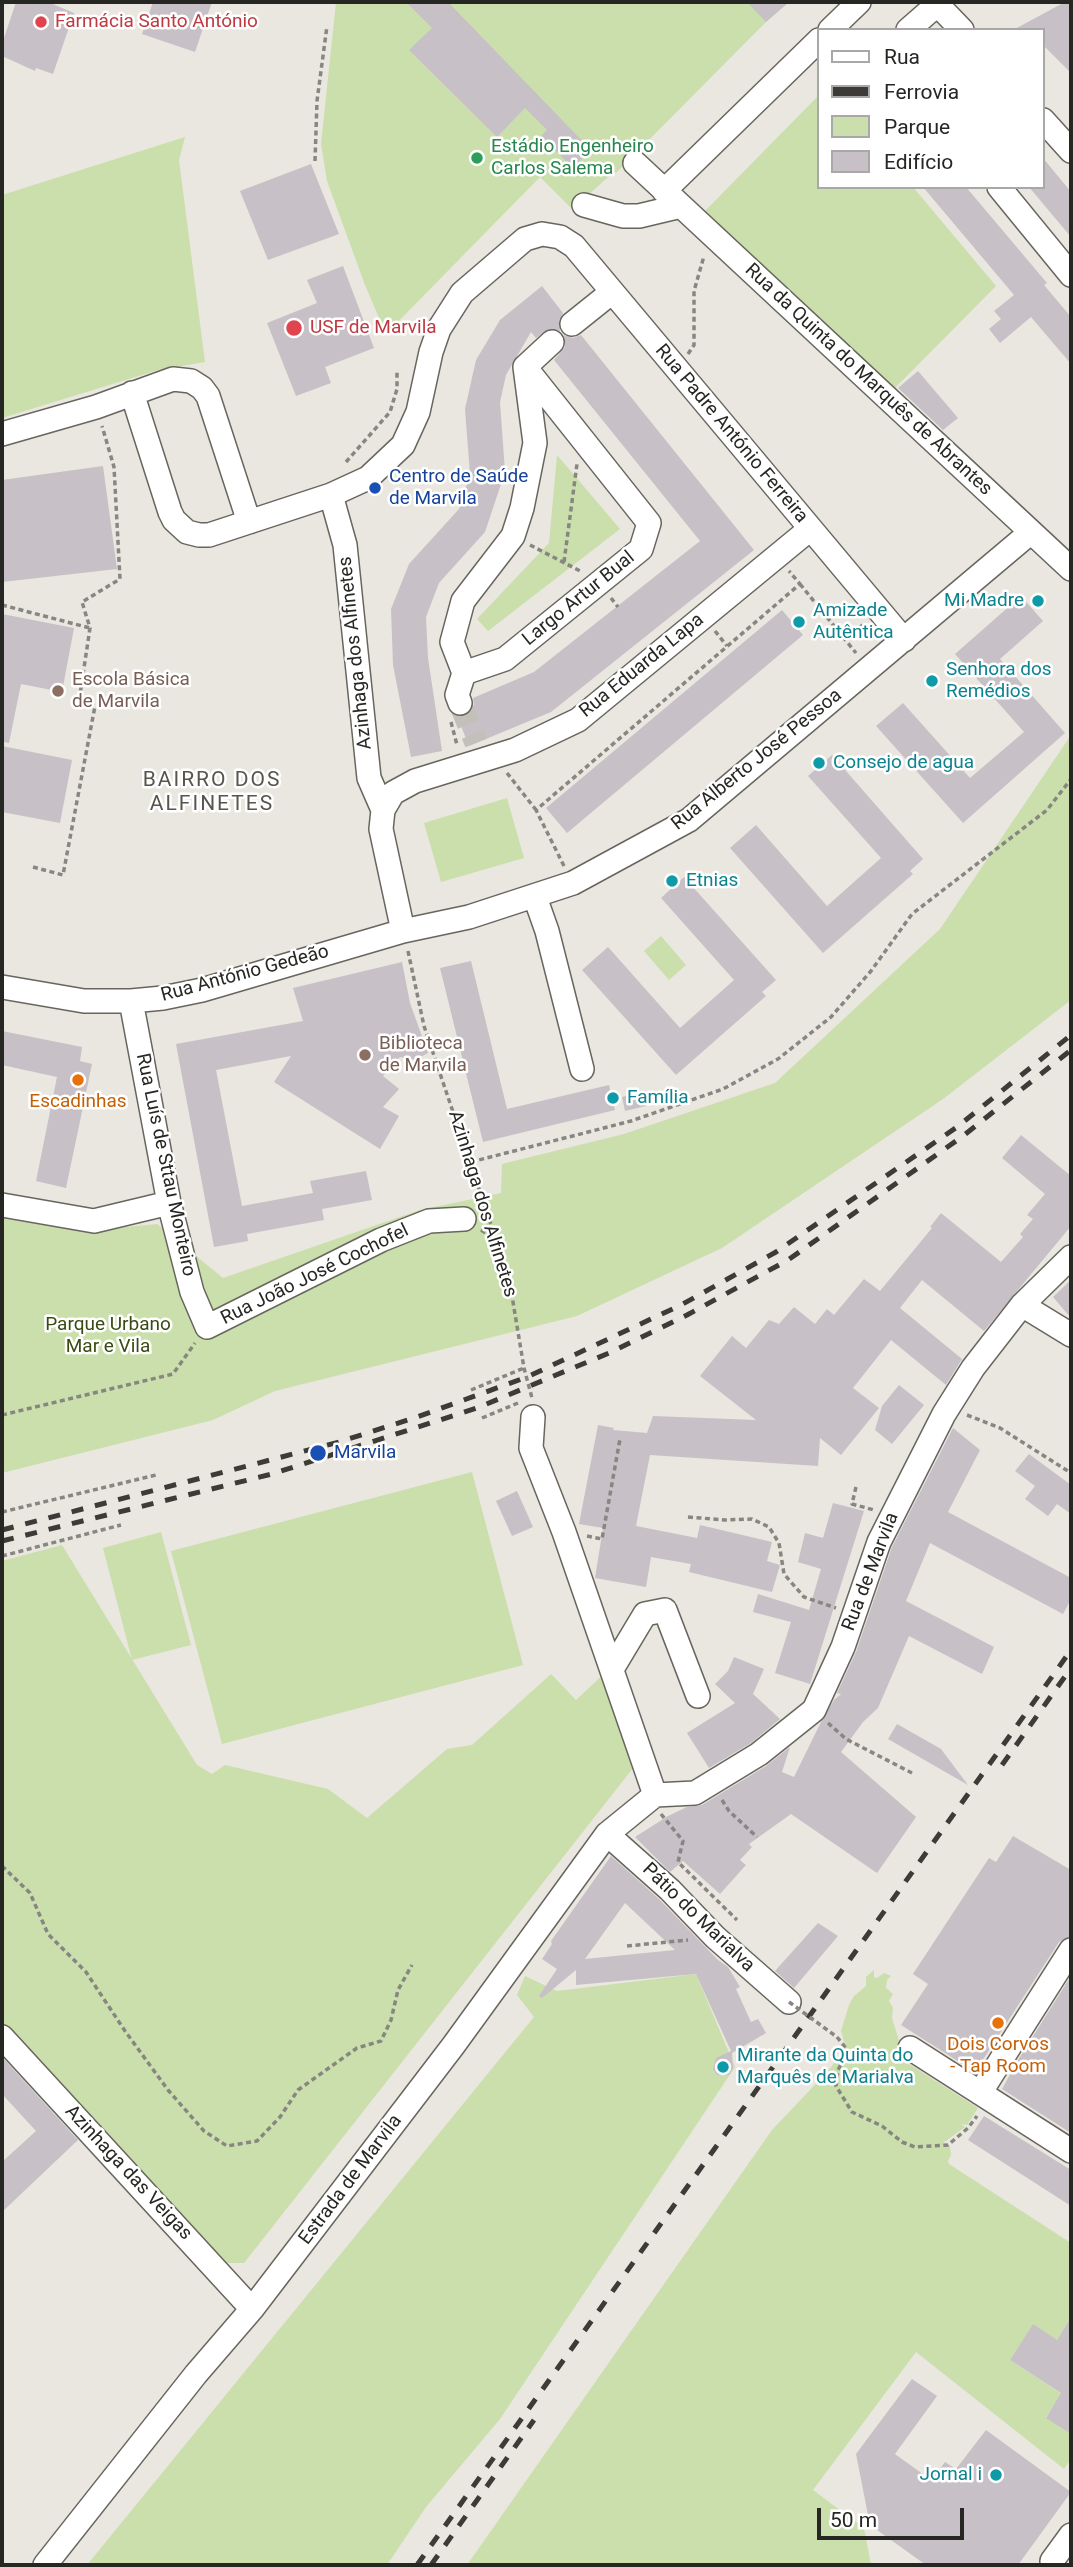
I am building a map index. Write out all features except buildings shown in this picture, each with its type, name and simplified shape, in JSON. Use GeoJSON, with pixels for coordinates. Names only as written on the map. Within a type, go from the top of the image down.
{"type":"FeatureCollection","features":[{"type":"Feature","properties":{"kind":"street"},"geometry":{"type":"LineString","coordinates":[[832,28],[859,2]]}},
{"type":"Feature","properties":{"kind":"street"},"geometry":{"type":"LineString","coordinates":[[910,28],[938,2],[960,28]]}},
{"type":"Feature","properties":{"kind":"street"},"geometry":{"type":"LineString","coordinates":[[584,205],[623,216],[639,216],[673,198],[818,41]]}},
{"type":"Feature","properties":{"kind":"street"},"geometry":{"type":"LineString","coordinates":[[1045,122],[1071,151]]}},
{"type":"Feature","properties":{"kind":"street","name":"Rua da Quinta do Marquês de Abrantes"},"geometry":{"type":"LineString","coordinates":[[635,163],[1071,569]]}},
{"type":"Feature","properties":{"kind":"street"},"geometry":{"type":"LineString","coordinates":[[1001,189],[1071,275]]}},
{"type":"Feature","properties":{"kind":"street","name":"Rua Padre António Ferreira"},"geometry":{"type":"LineString","coordinates":[[331,495],[368,478],[403,445],[418,412],[435,340],[454,303],[479,276],[525,239],[534,235],[552,234],[574,246],[904,640]]}},
{"type":"Feature","properties":{"kind":"street"},"geometry":{"type":"LineString","coordinates":[[572,324],[612,292]]}},
{"type":"Feature","properties":{"kind":"street"},"geometry":{"type":"LineString","coordinates":[[460,703],[457,695],[464,673],[452,642],[463,601],[513,536],[522,509],[535,443],[525,367],[552,342]]}},
{"type":"Feature","properties":{"kind":"street","name":"Largo Artur Bual"},"geometry":{"type":"LineString","coordinates":[[464,673],[505,659],[641,549],[649,523],[525,367]]}},
{"type":"Feature","properties":{"kind":"street"},"geometry":{"type":"LineString","coordinates":[[2,434],[96,407],[173,379],[191,381],[208,396],[248,522]]}},
{"type":"Feature","properties":{"kind":"street"},"geometry":{"type":"LineString","coordinates":[[132,393],[170,512],[181,528],[192,534],[209,535],[331,495]]}},
{"type":"Feature","properties":{"kind":"street","name":"Azinhaga dos Alfinetes"},"geometry":{"type":"LineString","coordinates":[[331,495],[345,545],[369,778],[383,810]]}},
{"type":"Feature","properties":{"kind":"street","name":"Rua Eduarda Lapa"},"geometry":{"type":"LineString","coordinates":[[383,810],[393,793],[401,787],[479,752],[515,750],[578,720],[810,528]]}},
{"type":"Feature","properties":{"kind":"street","name":"Rua Alberto José Pessoa"},"geometry":{"type":"LineString","coordinates":[[403,931],[469,917],[573,883],[689,820],[1031,532]]}},
{"type":"Feature","properties":{"kind":"street"},"geometry":{"type":"LineString","coordinates":[[383,810],[381,829],[403,931]]}},
{"type":"Feature","properties":{"kind":"street"},"geometry":{"type":"LineString","coordinates":[[536,897],[582,1069]]}},
{"type":"Feature","properties":{"kind":"street","name":"Rua António Gedeão"},"geometry":{"type":"LineString","coordinates":[[2,987],[84,1001],[131,1001],[202,990],[403,931]]}},
{"type":"Feature","properties":{"kind":"street","name":"Rua Luís de Sttau Monteiro"},"geometry":{"type":"LineString","coordinates":[[131,1001],[169,1203],[192,1292],[207,1327]]}},
{"type":"Feature","properties":{"kind":"street"},"geometry":{"type":"LineString","coordinates":[[2,1205],[94,1221],[169,1203]]}},
{"type":"Feature","properties":{"kind":"street","name":"Rua João José Cochofel"},"geometry":{"type":"LineString","coordinates":[[207,1327],[381,1240],[429,1222],[464,1219]]}},
{"type":"Feature","properties":{"kind":"street","name":"Rua de Marvila"},"geometry":{"type":"LineString","coordinates":[[655,1795],[695,1793],[759,1754],[814,1710],[842,1647],[879,1542],[949,1408],[973,1368],[1022,1305],[1071,1257]]}},
{"type":"Feature","properties":{"kind":"street"},"geometry":{"type":"LineString","coordinates":[[1022,1305],[1071,1335]]}},
{"type":"Feature","properties":{"kind":"street"},"geometry":{"type":"LineString","coordinates":[[533,1407],[531,1448],[564,1532],[655,1795]]}},
{"type":"Feature","properties":{"kind":"street"},"geometry":{"type":"LineString","coordinates":[[612,1669],[645,1614],[665,1610],[698,1696]]}},
{"type":"Feature","properties":{"kind":"street","name":"Estrada de Marvila"},"geometry":{"type":"LineString","coordinates":[[45,2565],[196,2374],[252,2309],[453,2046],[607,1834],[655,1795]]}},
{"type":"Feature","properties":{"kind":"street","name":"Pátio do Marialva"},"geometry":{"type":"LineString","coordinates":[[607,1834],[789,2003]]}},
{"type":"Feature","properties":{"kind":"street"},"geometry":{"type":"LineString","coordinates":[[981,2101],[1071,1950]]}},
{"type":"Feature","properties":{"kind":"street","name":"Azinhaga das Veigas"},"geometry":{"type":"LineString","coordinates":[[2,2037],[252,2309]]}},
{"type":"Feature","properties":{"kind":"street"},"geometry":{"type":"LineString","coordinates":[[910,2048],[981,2101],[1071,2151]]}},
{"type":"Feature","properties":{"kind":"street"},"geometry":{"type":"LineString","coordinates":[[1052,2561],[1071,2535]]}},
{"type":"Feature","properties":{"kind":"path"},"geometry":{"type":"LineString","coordinates":[[315,161],[317,100],[327,26]]}},
{"type":"Feature","properties":{"kind":"path"},"geometry":{"type":"LineString","coordinates":[[677,370],[694,345],[694,291],[711,234]]}},
{"type":"Feature","properties":{"kind":"path"},"geometry":{"type":"LineString","coordinates":[[346,462],[390,412],[397,389],[397,370]]}},
{"type":"Feature","properties":{"kind":"path"},"geometry":{"type":"LineString","coordinates":[[33,867],[63,875],[95,706],[79,701],[90,628],[82,602],[120,579],[114,467],[96,407]]}},
{"type":"Feature","properties":{"kind":"path"},"geometry":{"type":"LineString","coordinates":[[564,562],[580,436]]}},
{"type":"Feature","properties":{"kind":"path"},"geometry":{"type":"LineString","coordinates":[[513,536],[600,582],[618,607]]}},
{"type":"Feature","properties":{"kind":"path"},"geometry":{"type":"LineString","coordinates":[[776,556],[869,668]]}},
{"type":"Feature","properties":{"kind":"path"},"geometry":{"type":"LineString","coordinates":[[536,810],[800,584]]}},
{"type":"Feature","properties":{"kind":"path"},"geometry":{"type":"LineString","coordinates":[[2,605],[90,628]]}},
{"type":"Feature","properties":{"kind":"path"},"geometry":{"type":"LineString","coordinates":[[471,1162],[631,1121],[723,1089],[778,1059],[831,1017],[871,971],[912,914],[1047,810],[1071,779]]}},
{"type":"Feature","properties":{"kind":"path"},"geometry":{"type":"LineString","coordinates":[[521,791],[536,810],[573,883]]}},
{"type":"Feature","properties":{"kind":"path","name":"Azinhaga dos Alfinetes"},"geometry":{"type":"LineString","coordinates":[[403,931],[424,1026],[509,1278],[533,1407]]}},
{"type":"Feature","properties":{"kind":"path"},"geometry":{"type":"LineString","coordinates":[[2,1415],[173,1374],[207,1327]]}},
{"type":"Feature","properties":{"kind":"path"},"geometry":{"type":"LineString","coordinates":[[471,1390],[524,1368]]}},
{"type":"Feature","properties":{"kind":"path"},"geometry":{"type":"LineString","coordinates":[[482,1418],[533,1407]]}},
{"type":"Feature","properties":{"kind":"path"},"geometry":{"type":"LineString","coordinates":[[949,1408],[1000,1427],[1071,1473]]}},
{"type":"Feature","properties":{"kind":"path"},"geometry":{"type":"LineString","coordinates":[[564,1532],[602,1539],[620,1439]]}},
{"type":"Feature","properties":{"kind":"path"},"geometry":{"type":"LineString","coordinates":[[2,1512],[156,1475]]}},
{"type":"Feature","properties":{"kind":"path"},"geometry":{"type":"LineString","coordinates":[[856,1487],[852,1504],[892,1515]]}},
{"type":"Feature","properties":{"kind":"path"},"geometry":{"type":"LineString","coordinates":[[688,1517],[751,1519],[769,1527],[779,1543],[784,1574],[804,1597],[854,1614]]}},
{"type":"Feature","properties":{"kind":"path"},"geometry":{"type":"LineString","coordinates":[[2,1556],[121,1525]]}},
{"type":"Feature","properties":{"kind":"path"},"geometry":{"type":"LineString","coordinates":[[814,1710],[846,1739],[912,1773]]}},
{"type":"Feature","properties":{"kind":"path"},"geometry":{"type":"LineString","coordinates":[[711,1783],[729,1811],[757,1837]]}},
{"type":"Feature","properties":{"kind":"path","name":"Pátio do Marialva"},"geometry":{"type":"LineString","coordinates":[[655,1795],[663,1819],[683,1841],[678,1861],[737,1920]]}},
{"type":"Feature","properties":{"kind":"path"},"geometry":{"type":"LineString","coordinates":[[2,1866],[30,1893],[48,1934],[86,1972],[168,2090],[204,2131],[227,2146],[257,2141],[280,2117],[299,2090],[357,2048],[381,2041],[391,2020],[398,1990],[412,1965]]}},
{"type":"Feature","properties":{"kind":"path","name":"Pátio do Marialva"},"geometry":{"type":"LineString","coordinates":[[627,1946],[696,1939]]}},
{"type":"Feature","properties":{"kind":"path"},"geometry":{"type":"LineString","coordinates":[[789,2003],[837,2037],[848,2052],[838,2070],[836,2086],[852,2112],[882,2126],[902,2142],[915,2147],[948,2145],[968,2129],[981,2101]]}},
{"type":"Feature","properties":{"kind":"green space","name":"Estádio Engenheiro Carlos Salema"},"geometry":{"type":"Polygon","coordinates":[[[336,2],[789,2],[616,173],[572,209],[540,177],[386,334],[327,181],[321,144],[336,2]]]}},
{"type":"Feature","properties":{"kind":"green space"},"geometry":{"type":"Polygon","coordinates":[[[818,96],[818,189],[915,189],[996,286],[894,389],[704,212],[818,96]]]}},
{"type":"Feature","properties":{"kind":"green space"},"geometry":{"type":"Polygon","coordinates":[[[185,137],[179,160],[205,362],[158,370],[2,418],[2,195],[185,137]]]}},
{"type":"Feature","properties":{"kind":"green space"},"geometry":{"type":"Polygon","coordinates":[[[557,455],[620,529],[488,631],[477,619],[549,543],[557,455]]]}},
{"type":"Feature","properties":{"kind":"green space","name":"Parque Urbano Mar e Vila"},"geometry":{"type":"Polygon","coordinates":[[[1071,735],[1071,1000],[943,1099],[722,1248],[577,1316],[275,1391],[213,1420],[2,1473],[2,1213],[94,1230],[157,1224],[223,1278],[420,1210],[501,1193],[502,1164],[624,1134],[775,1083],[940,929],[1071,735]]]}},
{"type":"Feature","properties":{"kind":"green space"},"geometry":{"type":"Polygon","coordinates":[[[507,798],[524,858],[441,882],[424,823],[507,798]]]}},
{"type":"Feature","properties":{"kind":"green space"},"geometry":{"type":"Polygon","coordinates":[[[661,936],[686,965],[669,980],[644,951],[661,936]]]}},
{"type":"Feature","properties":{"kind":"green space"},"geometry":{"type":"Polygon","coordinates":[[[472,1472],[523,1665],[222,1744],[171,1551],[472,1472]]]}},
{"type":"Feature","properties":{"kind":"green space"},"geometry":{"type":"Polygon","coordinates":[[[161,1532],[191,1645],[132,1660],[103,1548],[161,1532]]]}},
{"type":"Feature","properties":{"kind":"green space"},"geometry":{"type":"Polygon","coordinates":[[[62,1545],[197,1765],[212,1774],[225,1765],[328,1789],[367,1818],[447,1749],[472,1745],[551,1674],[576,1700],[607,1671],[637,1763],[244,2263],[223,2263],[13,2032],[2,2043],[2,1561],[62,1545]]]}},
{"type":"Feature","properties":{"kind":"green space"},"geometry":{"type":"Polygon","coordinates":[[[874,1970],[874,1977],[884,1973],[891,1976],[887,1980],[886,1988],[893,1994],[889,2001],[893,2008],[892,2018],[899,2041],[895,2055],[978,2108],[967,2125],[961,2124],[965,2127],[943,2143],[950,2147],[949,2164],[1071,2243],[1071,2317],[1057,2340],[1033,2325],[1010,2360],[1071,2400],[1071,2410],[1057,2401],[1046,2417],[1071,2434],[1071,2459],[1064,2469],[916,2352],[813,2490],[864,2528],[871,2565],[467,2565],[772,2130],[841,2054],[844,2041],[841,2031],[849,2005],[854,1996],[866,1986],[866,1977],[874,1970]]]}},
{"type":"Feature","properties":{"kind":"green space"},"geometry":{"type":"Polygon","coordinates":[[[696,1974],[735,2067],[500,2419],[426,2507],[387,2565],[87,2565],[534,2017],[517,1995],[525,1976],[557,1991],[696,1974]]]}},
{"type":"Feature","properties":{"kind":"tunnel"},"geometry":{"type":"LineString","coordinates":[[460,703],[476,743]]}},
{"type":"Feature","properties":{"kind":"railway"},"geometry":{"type":"LineString","coordinates":[[2,1530],[339,1442],[527,1377],[681,1305],[776,1252],[957,1127],[1071,1035]]}},
{"type":"Feature","properties":{"kind":"railway"},"geometry":{"type":"LineString","coordinates":[[2,1541],[272,1474],[477,1408],[609,1353],[687,1315],[788,1260],[963,1136],[1071,1050]]}},
{"type":"Feature","properties":{"kind":"railway"},"geometry":{"type":"LineString","coordinates":[[417,2565],[1071,1650]]}},
{"type":"Feature","properties":{"kind":"railway"},"geometry":{"type":"LineString","coordinates":[[1002,1765],[1071,1668]]}},
{"type":"Feature","properties":{"kind":"railway"},"geometry":{"type":"LineString","coordinates":[[431,2565],[534,2420]]}},
{"type":"Feature","properties":{"kind":"place","name":"Farmácia Santo António"},"geometry":{"type":"Point","coordinates":[41,22]}},
{"type":"Feature","properties":{"kind":"place","name":"Estádio Engenheiro Carlos Salema"},"geometry":{"type":"Point","coordinates":[477,158]}},
{"type":"Feature","properties":{"kind":"place","name":"USF de Marvila"},"geometry":{"type":"Point","coordinates":[294,328]}},
{"type":"Feature","properties":{"kind":"place","name":"Centro de Saúde de Marvila"},"geometry":{"type":"Point","coordinates":[375,488]}},
{"type":"Feature","properties":{"kind":"place","name":"Mi Madre"},"geometry":{"type":"Point","coordinates":[1038,601]}},
{"type":"Feature","properties":{"kind":"place","name":"Amizade Autêntica"},"geometry":{"type":"Point","coordinates":[799,622]}},
{"type":"Feature","properties":{"kind":"place","name":"Senhora dos Remédios"},"geometry":{"type":"Point","coordinates":[932,681]}},
{"type":"Feature","properties":{"kind":"place","name":"Escola Básica de Marvila"},"geometry":{"type":"Point","coordinates":[58,691]}},
{"type":"Feature","properties":{"kind":"place","name":"Consejo de agua"},"geometry":{"type":"Point","coordinates":[819,763]}},
{"type":"Feature","properties":{"kind":"place","name":"Etnias"},"geometry":{"type":"Point","coordinates":[672,881]}},
{"type":"Feature","properties":{"kind":"place","name":"Biblioteca de Marvila"},"geometry":{"type":"Point","coordinates":[365,1055]}},
{"type":"Feature","properties":{"kind":"place","name":"Escadinhas"},"geometry":{"type":"Point","coordinates":[78,1080]}},
{"type":"Feature","properties":{"kind":"place","name":"Família"},"geometry":{"type":"Point","coordinates":[613,1098]}},
{"type":"Feature","properties":{"kind":"place","name":"Marvila"},"geometry":{"type":"Point","coordinates":[318,1453]}},
{"type":"Feature","properties":{"kind":"place","name":"Dois Corvos - Tap Room"},"geometry":{"type":"Point","coordinates":[998,2023]}},
{"type":"Feature","properties":{"kind":"place","name":"Mirante da Quinta do Marquês de Marialva"},"geometry":{"type":"Point","coordinates":[723,2067]}},
{"type":"Feature","properties":{"kind":"place","name":"Jornal i"},"geometry":{"type":"Point","coordinates":[996,2475]}},
{"type":"Feature","properties":{"kind":"district","name":"BAIRRO DOS ALFINETES"},"geometry":{"type":"Point","coordinates":[212,793]}}]}
